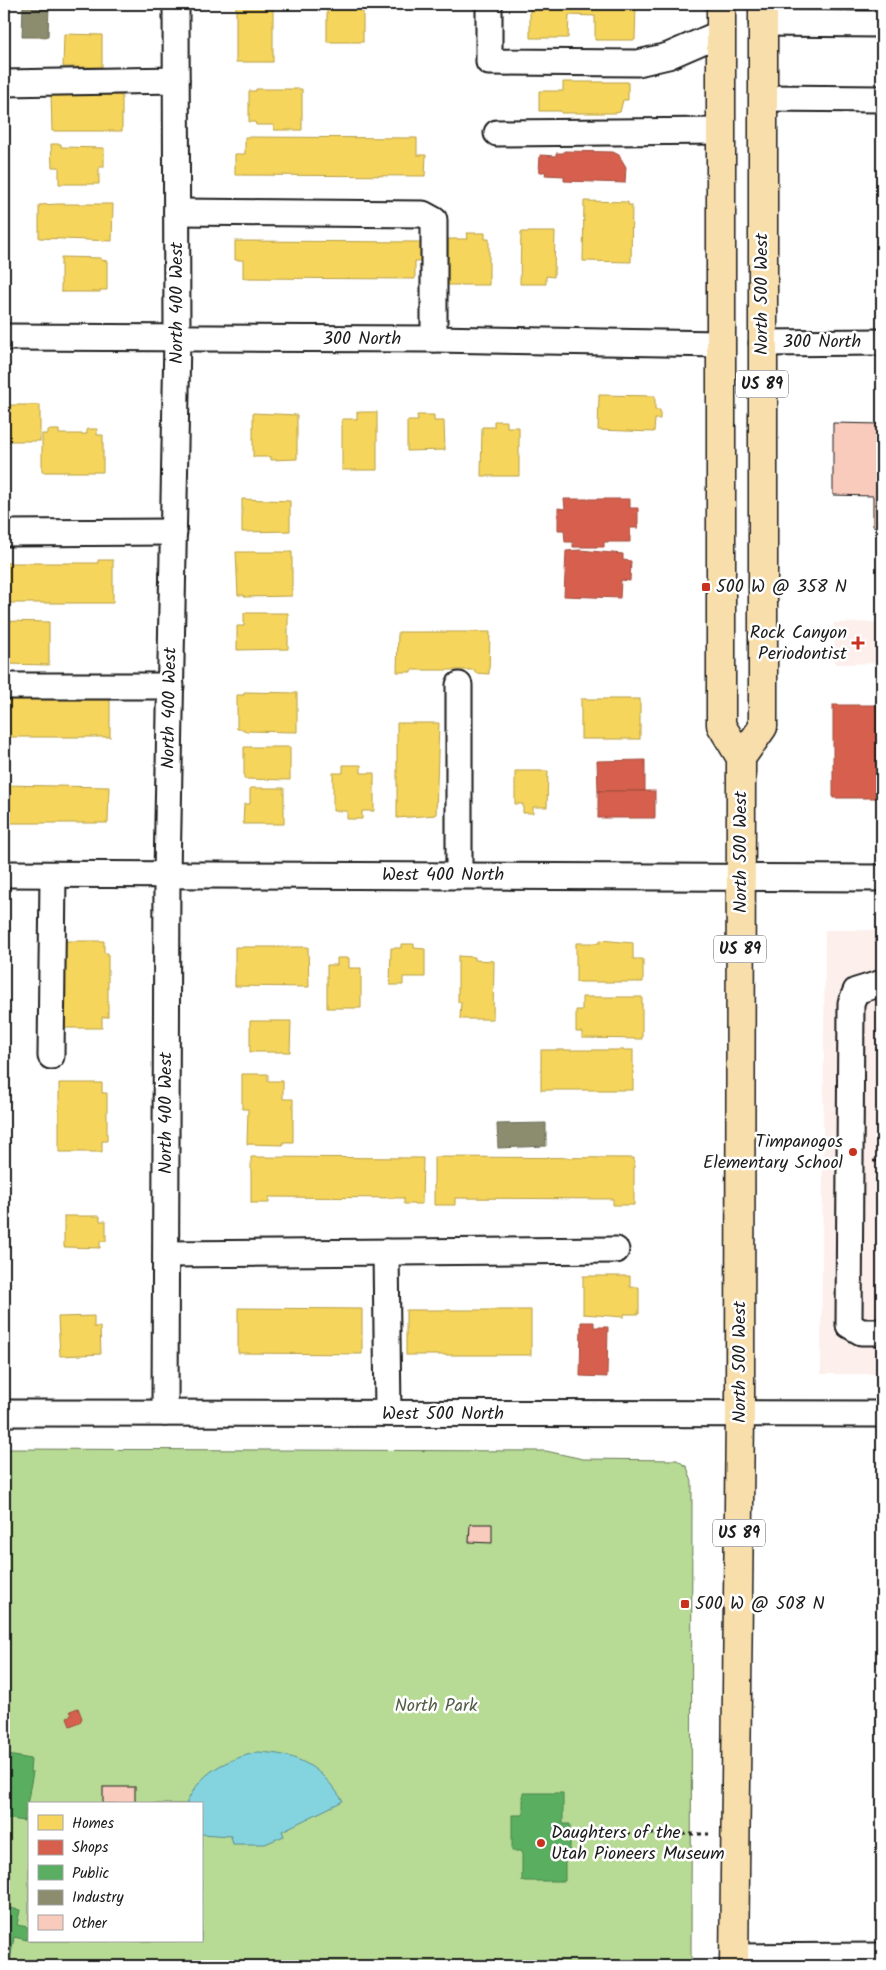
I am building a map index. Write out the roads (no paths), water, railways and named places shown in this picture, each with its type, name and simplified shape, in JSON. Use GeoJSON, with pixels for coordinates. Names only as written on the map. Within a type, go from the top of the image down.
{"type":"FeatureCollection","features":[{"type":"Feature","properties":{"kind":"main road","name":"US 89"},"geometry":{"type":"LineString","coordinates":[[721,4],[721,724],[741,758]]}},
{"type":"Feature","properties":{"kind":"main road","name":"North 500 West"},"geometry":{"type":"LineString","coordinates":[[734,1962],[737,1834],[740,1414],[741,758],[763,727],[762,13]]}},
{"type":"Feature","properties":{"kind":"street","name":"North 400 West"},"geometry":{"type":"LineString","coordinates":[[165,1413],[167,875],[178,338],[176,4]]}},
{"type":"Feature","properties":{"kind":"street"},"geometry":{"type":"LineString","coordinates":[[489,4],[489,62],[638,63],[668,56],[721,33]]}},
{"type":"Feature","properties":{"kind":"street"},"geometry":{"type":"LineString","coordinates":[[762,13],[882,24]]}},
{"type":"Feature","properties":{"kind":"street"},"geometry":{"type":"LineString","coordinates":[[4,83],[176,80]]}},
{"type":"Feature","properties":{"kind":"street"},"geometry":{"type":"LineString","coordinates":[[763,98],[882,99]]}},
{"type":"Feature","properties":{"kind":"street"},"geometry":{"type":"LineString","coordinates":[[497,134],[721,131]]}},
{"type":"Feature","properties":{"kind":"street"},"geometry":{"type":"LineString","coordinates":[[176,212],[424,214],[434,220],[434,339]]}},
{"type":"Feature","properties":{"kind":"street","name":"300 North"},"geometry":{"type":"LineString","coordinates":[[4,337],[434,339],[720,344]]}},
{"type":"Feature","properties":{"kind":"street","name":"300 North"},"geometry":{"type":"LineString","coordinates":[[762,343],[882,342]]}},
{"type":"Feature","properties":{"kind":"street"},"geometry":{"type":"LineString","coordinates":[[4,533],[174,532]]}},
{"type":"Feature","properties":{"kind":"street"},"geometry":{"type":"LineString","coordinates":[[458,876],[459,685]]}},
{"type":"Feature","properties":{"kind":"street"},"geometry":{"type":"LineString","coordinates":[[4,686],[171,686]]}},
{"type":"Feature","properties":{"kind":"street","name":"West 400 North"},"geometry":{"type":"LineString","coordinates":[[4,874],[882,878]]}},
{"type":"Feature","properties":{"kind":"street"},"geometry":{"type":"LineString","coordinates":[[51,1056],[53,875]]}},
{"type":"Feature","properties":{"kind":"street"},"geometry":{"type":"LineString","coordinates":[[882,983],[856,991],[852,1003],[849,1325],[861,1332],[882,1332]]}},
{"type":"Feature","properties":{"kind":"street"},"geometry":{"type":"LineString","coordinates":[[166,1254],[616,1250]]}},
{"type":"Feature","properties":{"kind":"street"},"geometry":{"type":"LineString","coordinates":[[386,1252],[388,1414]]}},
{"type":"Feature","properties":{"kind":"street","name":"West 500 North"},"geometry":{"type":"LineString","coordinates":[[4,1413],[882,1414]]}},
{"type":"Feature","properties":{"kind":"street"},"geometry":{"type":"LineString","coordinates":[[734,1962],[882,1956]]}},
{"type":"Feature","properties":{"kind":"water"},"geometry":{"type":"Polygon","coordinates":[[[258,1752],[297,1759],[307,1764],[326,1779],[343,1801],[282,1831],[284,1836],[265,1844],[233,1844],[231,1836],[202,1834],[202,1802],[187,1802],[192,1792],[207,1775],[224,1763],[258,1752]]]}},
{"type":"Feature","properties":{"kind":"place","name":"500 W @ 358 N"},"geometry":{"type":"Point","coordinates":[706,587]}},
{"type":"Feature","properties":{"kind":"place","name":"Rock Canyon Periodontist"},"geometry":{"type":"Point","coordinates":[858,643]}},
{"type":"Feature","properties":{"kind":"place","name":"Timpanogos Elementary School"},"geometry":{"type":"Point","coordinates":[853,1152]}},
{"type":"Feature","properties":{"kind":"place","name":"500 W @ 508 N"},"geometry":{"type":"Point","coordinates":[685,1604]}},
{"type":"Feature","properties":{"kind":"place","name":"Daughters of the Utah Pioneers Museum"},"geometry":{"type":"Point","coordinates":[541,1843]}},
{"type":"Feature","properties":{"kind":"park label","name":"North Park"},"geometry":{"type":"Point","coordinates":[436,1706]}}]}
